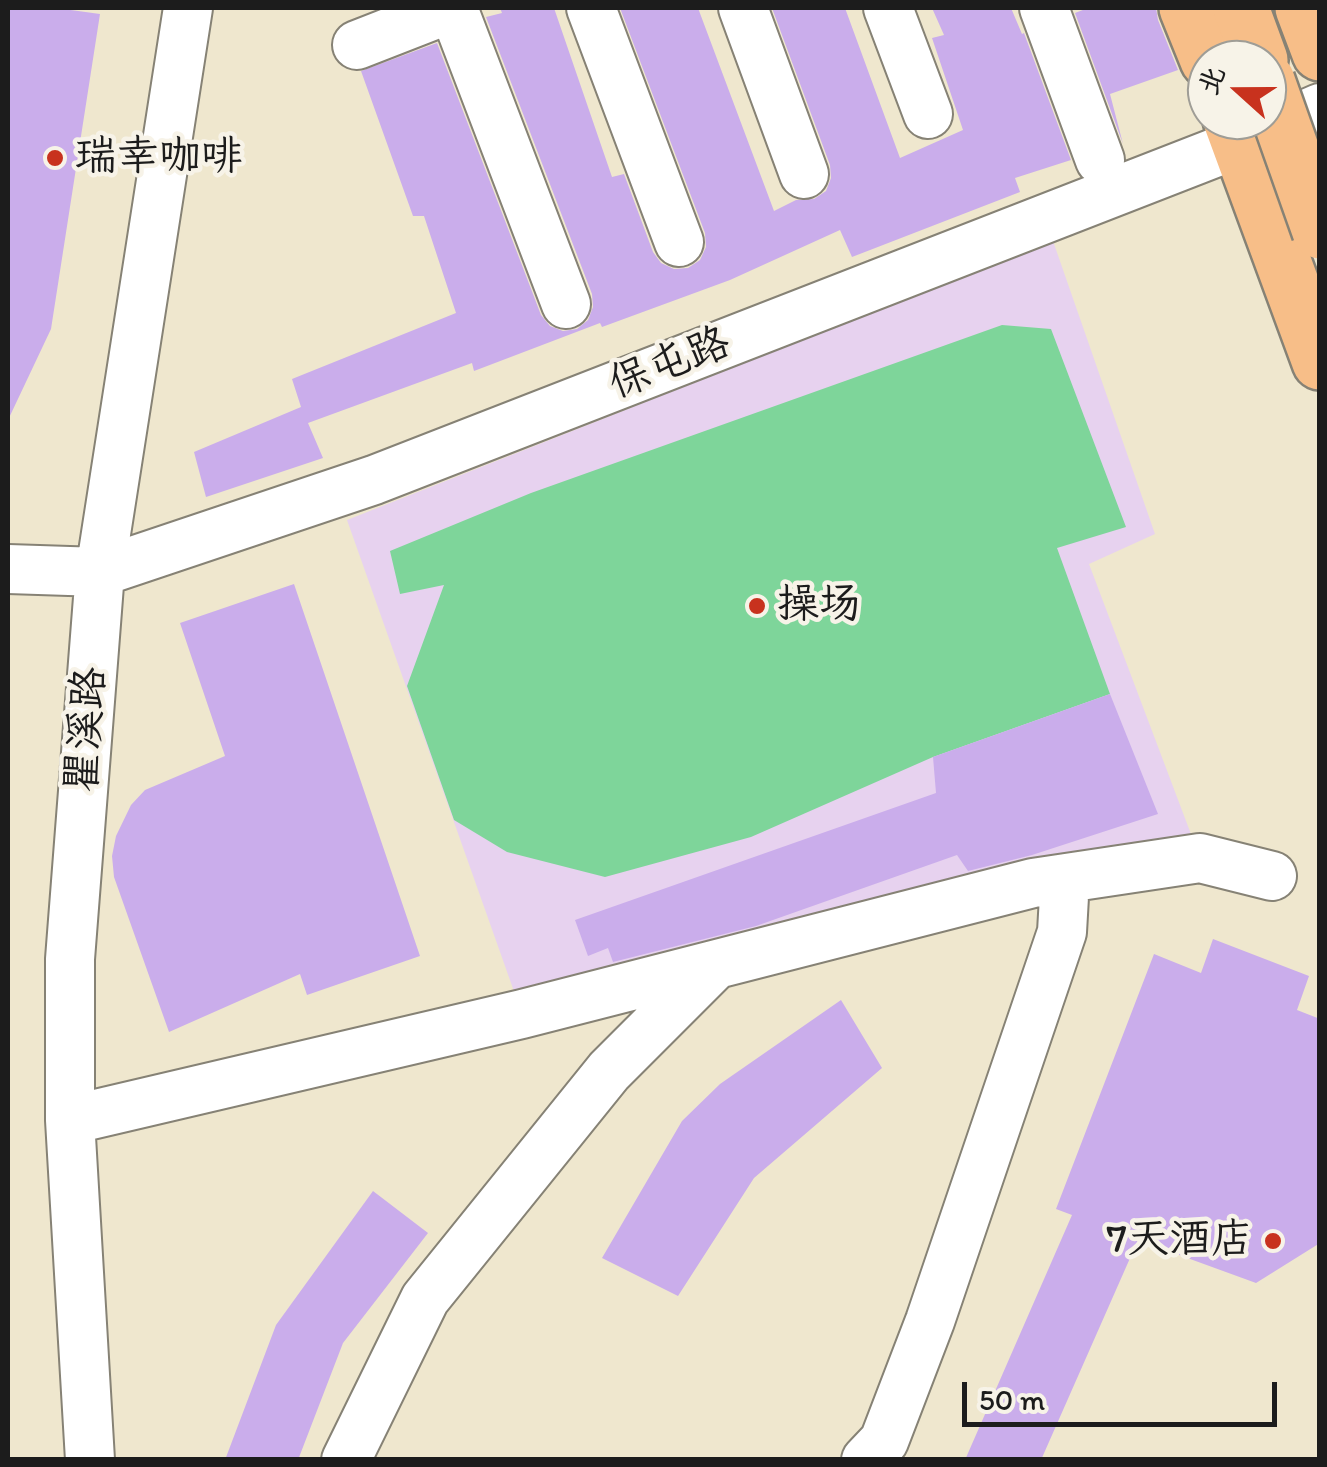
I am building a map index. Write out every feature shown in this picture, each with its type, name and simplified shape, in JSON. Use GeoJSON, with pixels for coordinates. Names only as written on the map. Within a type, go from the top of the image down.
{"type":"FeatureCollection","features":[{"type":"Feature","properties":{"kind":"main road"},"geometry":{"type":"LineString","coordinates":[[1187,8],[1200,40]]}},
{"type":"Feature","properties":{"kind":"main road"},"geometry":{"type":"LineString","coordinates":[[1241,8],[1253,40]]}},
{"type":"Feature","properties":{"kind":"main road"},"geometry":{"type":"LineString","coordinates":[[1302,8],[1320,53]]}},
{"type":"Feature","properties":{"kind":"main road"},"geometry":{"type":"LineString","coordinates":[[1287,138],[1320,231]]}},
{"type":"Feature","properties":{"kind":"main road"},"geometry":{"type":"LineString","coordinates":[[1238,140],[1320,362]]}},
{"type":"Feature","properties":{"kind":"street","name":"瞿溪路"},"geometry":{"type":"LineString","coordinates":[[90,1460],[70,1120],[70,959],[100,572],[188,8]]}},
{"type":"Feature","properties":{"kind":"street"},"geometry":{"type":"LineString","coordinates":[[357,45],[452,8],[566,304]]}},
{"type":"Feature","properties":{"kind":"street"},"geometry":{"type":"LineString","coordinates":[[591,8],[679,242]]}},
{"type":"Feature","properties":{"kind":"street"},"geometry":{"type":"LineString","coordinates":[[743,8],[804,174]]}},
{"type":"Feature","properties":{"kind":"street"},"geometry":{"type":"LineString","coordinates":[[888,8],[928,114]]}},
{"type":"Feature","properties":{"kind":"street"},"geometry":{"type":"LineString","coordinates":[[1044,8],[1100,160]]}},
{"type":"Feature","properties":{"kind":"street","name":"保屯路"},"geometry":{"type":"LineString","coordinates":[[1287,117],[1320,108]]}},
{"type":"Feature","properties":{"kind":"street","name":"保屯路"},"geometry":{"type":"LineString","coordinates":[[8,569],[100,572],[374,480],[1213,140]]}},
{"type":"Feature","properties":{"kind":"street"},"geometry":{"type":"LineString","coordinates":[[70,1120],[522,1014],[1033,883],[1200,858],[1272,876]]}},
{"type":"Feature","properties":{"kind":"street"},"geometry":{"type":"LineString","coordinates":[[866,1460],[884,1441],[942,1284],[1062,932],[1065,878]]}},
{"type":"Feature","properties":{"kind":"street"},"geometry":{"type":"LineString","coordinates":[[346,1460],[425,1300],[609,1071],[716,964]]}},
{"type":"Feature","properties":{"kind":"shaded area","name":"操场"},"geometry":{"type":"Polygon","coordinates":[[[1053,241],[1155,534],[1089,564],[1200,858],[522,1014],[347,520],[1053,241]]]}},
{"type":"Feature","properties":{"kind":"green space","name":"操场"},"geometry":{"type":"Polygon","coordinates":[[[1002,325],[1051,329],[1126,527],[1057,548],[1110,694],[933,757],[751,837],[605,877],[507,852],[454,820],[407,686],[444,585],[400,594],[390,551],[531,493],[1002,325]]]}},
{"type":"Feature","properties":{"kind":"building"},"geometry":{"type":"Polygon","coordinates":[[[8,8],[56,8],[100,14],[51,329],[8,420],[8,8]]]}},
{"type":"Feature","properties":{"kind":"building"},"geometry":{"type":"Polygon","coordinates":[[[500,8],[554,8],[612,177],[624,174],[653,252],[661,263],[674,269],[688,268],[700,260],[706,247],[705,233],[620,8],[698,8],[774,211],[796,200],[814,199],[826,191],[831,178],[830,165],[772,8],[845,8],[900,158],[963,130],[932,38],[944,35],[932,8],[1011,8],[1071,160],[1015,178],[1020,192],[852,257],[840,230],[730,280],[602,327],[600,323],[474,371],[472,363],[308,423],[323,458],[206,497],[194,452],[301,407],[292,379],[456,313],[424,216],[413,216],[361,71],[437,43],[541,315],[550,326],[563,331],[577,329],[588,320],[592,294],[486,17],[502,13],[500,8]]]}},
{"type":"Feature","properties":{"kind":"building"},"geometry":{"type":"Polygon","coordinates":[[[1088,8],[1156,8],[1178,70],[1110,94],[1123,144],[1075,13],[1088,8]]]}},
{"type":"Feature","properties":{"kind":"building"},"geometry":{"type":"Polygon","coordinates":[[[294,584],[420,956],[307,995],[300,974],[169,1032],[114,877],[112,856],[116,836],[131,805],[145,790],[225,756],[180,623],[294,584]]]}},
{"type":"Feature","properties":{"kind":"building"},"geometry":{"type":"Polygon","coordinates":[[[1110,694],[1158,814],[1032,855],[968,871],[957,855],[756,926],[613,962],[608,948],[588,956],[575,920],[936,793],[933,757],[1110,694]]]}},
{"type":"Feature","properties":{"kind":"building"},"geometry":{"type":"Polygon","coordinates":[[[1213,939],[1309,976],[1297,1010],[1320,1019],[1320,1243],[1256,1283],[1138,1240],[1041,1460],[965,1460],[1072,1215],[1056,1209],[1154,954],[1201,973],[1213,939]]]}},
{"type":"Feature","properties":{"kind":"building"},"geometry":{"type":"Polygon","coordinates":[[[841,1000],[882,1068],[754,1178],[678,1296],[602,1258],[682,1121],[720,1084],[841,1000]]]}},
{"type":"Feature","properties":{"kind":"building"},"geometry":{"type":"Polygon","coordinates":[[[373,1191],[428,1233],[343,1343],[298,1460],[225,1460],[276,1325],[373,1191]]]}},
{"type":"Feature","properties":{"kind":"place","name":"瑞幸咖啡"},"geometry":{"type":"Point","coordinates":[55,158]}},
{"type":"Feature","properties":{"kind":"place","name":"操场"},"geometry":{"type":"Point","coordinates":[757,606]}},
{"type":"Feature","properties":{"kind":"place","name":"7天酒店"},"geometry":{"type":"Point","coordinates":[1273,1241]}}]}
